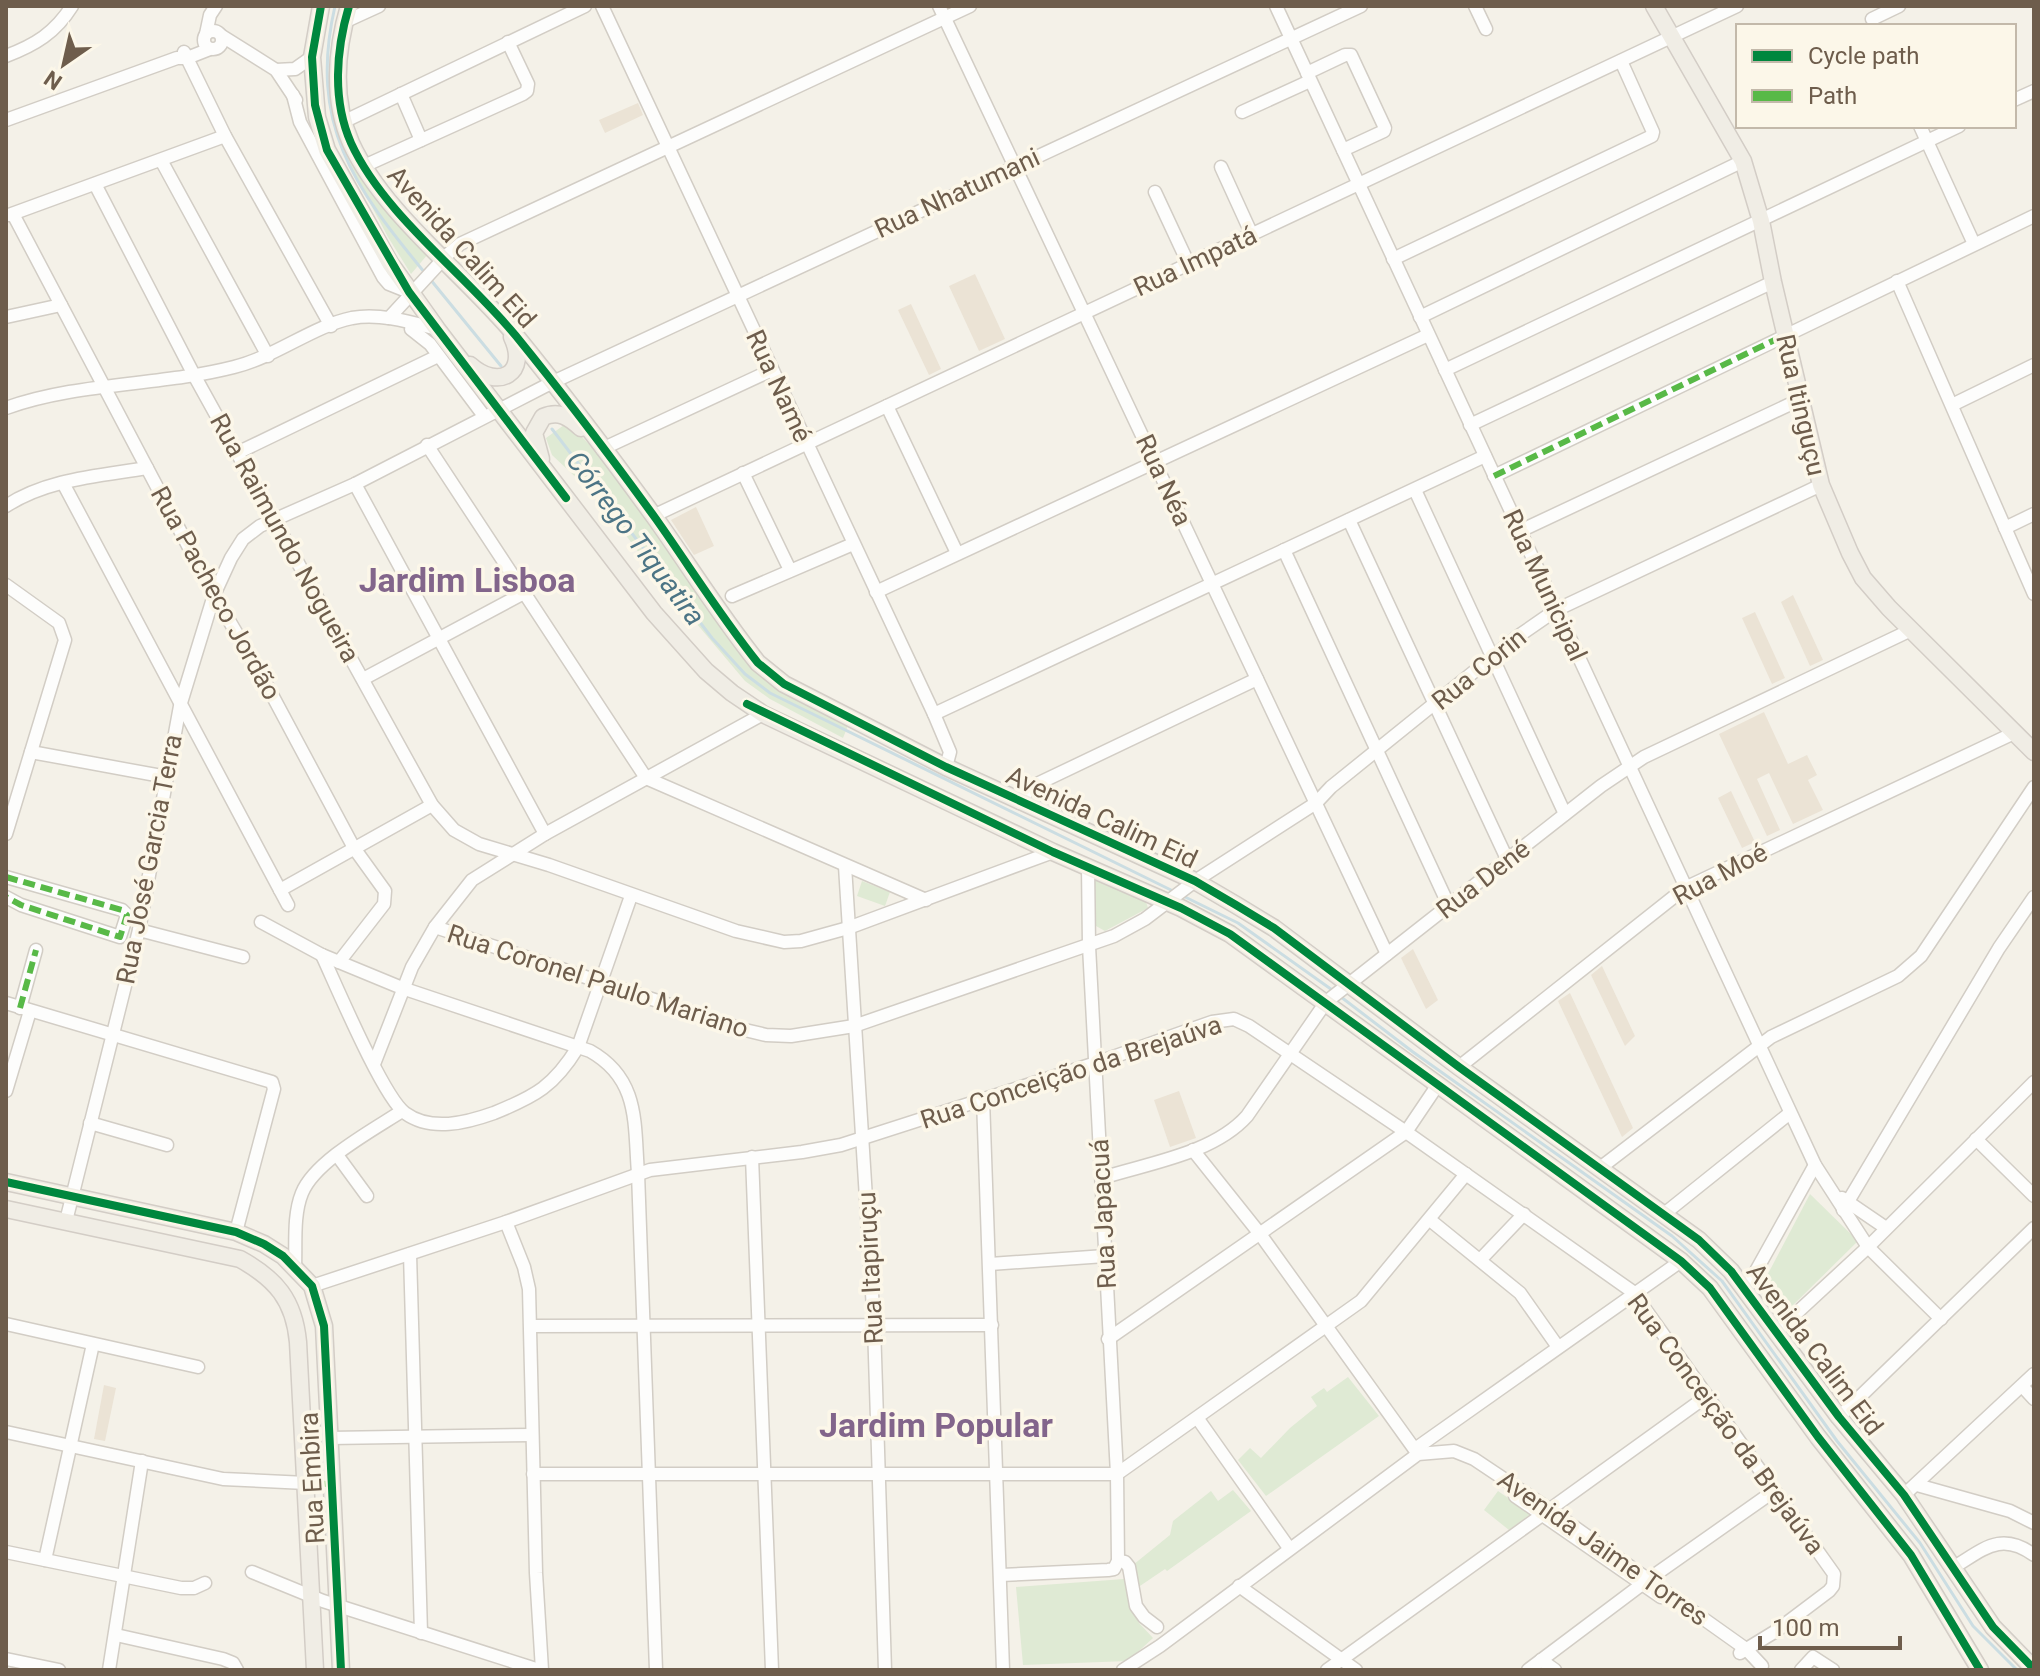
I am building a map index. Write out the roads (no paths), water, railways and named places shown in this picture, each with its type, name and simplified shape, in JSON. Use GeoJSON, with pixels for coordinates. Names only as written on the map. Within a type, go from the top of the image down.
{"type":"FeatureCollection","features":[{"type":"Feature","properties":{"kind":"main road","name":"Avenida Calim Eid"},"geometry":{"type":"LineString","coordinates":[[321,6],[312,57],[315,105],[327,150],[437,329],[445,352],[491,413],[547,473],[685,651],[732,693],[763,714],[1053,852],[1172,898],[1337,993],[1459,1067],[1715,1254],[1746,1289],[1764,1338],[1818,1437],[1911,1555],[1980,1670]]}},
{"type":"Feature","properties":{"kind":"main road","name":"Rua Itinguçu"},"geometry":{"type":"LineString","coordinates":[[1654,6],[1743,161],[1761,221],[1799,400],[1821,485],[1844,541],[1863,578],[2034,752]]}},
{"type":"Feature","properties":{"kind":"main road","name":"Avenida Calim Eid"},"geometry":{"type":"LineString","coordinates":[[346,14],[337,69],[343,122],[364,166],[440,262],[502,319],[553,382],[747,648],[771,675],[946,767],[1191,884],[1274,928],[1337,993],[1437,1086],[1681,1261],[1764,1338],[1910,1490],[1976,1605],[2034,1669]]}},
{"type":"Feature","properties":{"kind":"main road"},"geometry":{"type":"LineString","coordinates":[[445,352],[484,376],[495,379],[508,375],[517,364],[518,353],[502,319]]}},
{"type":"Feature","properties":{"kind":"main road"},"geometry":{"type":"LineString","coordinates":[[547,473],[534,437],[538,423],[546,416],[555,413],[566,416],[602,449]]}},
{"type":"Feature","properties":{"kind":"main road"},"geometry":{"type":"LineString","coordinates":[[6,1182],[236,1232],[274,1250],[312,1286]]}},
{"type":"Feature","properties":{"kind":"main road"},"geometry":{"type":"LineString","coordinates":[[6,1209],[66,1221]]}},
{"type":"Feature","properties":{"kind":"main road","name":"Rua Embira"},"geometry":{"type":"LineString","coordinates":[[66,1221],[240,1259],[273,1282],[287,1300],[297,1328],[315,1670]]}},
{"type":"Feature","properties":{"kind":"main road","name":"Rua Embira"},"geometry":{"type":"LineString","coordinates":[[312,1286],[324,1326],[341,1670]]}},
{"type":"Feature","properties":{"kind":"street"},"geometry":{"type":"LineString","coordinates":[[6,56],[43,39],[72,6]]}},
{"type":"Feature","properties":{"kind":"street"},"geometry":{"type":"LineString","coordinates":[[213,39],[216,6]]}},
{"type":"Feature","properties":{"kind":"street"},"geometry":{"type":"LineString","coordinates":[[346,14],[379,6]]}},
{"type":"Feature","properties":{"kind":"street"},"geometry":{"type":"LineString","coordinates":[[343,122],[585,6]]}},
{"type":"Feature","properties":{"kind":"street","name":"Rua Namé"},"geometry":{"type":"LineString","coordinates":[[602,6],[934,714],[950,752],[946,767]]}},
{"type":"Feature","properties":{"kind":"street"},"geometry":{"type":"LineString","coordinates":[[389,318],[460,244],[942,12],[970,6]]}},
{"type":"Feature","properties":{"kind":"street","name":"Rua Municipal"},"geometry":{"type":"LineString","coordinates":[[1276,6],[1815,1165],[1828,1189],[1845,1206],[1868,1247],[1941,1319]]}},
{"type":"Feature","properties":{"kind":"street","name":"Rua Nhatumani"},"geometry":{"type":"LineString","coordinates":[[427,445],[737,295],[1361,6]]}},
{"type":"Feature","properties":{"kind":"street"},"geometry":{"type":"LineString","coordinates":[[1475,6],[1486,29]]}},
{"type":"Feature","properties":{"kind":"street","name":"Rua Impatá"},"geometry":{"type":"LineString","coordinates":[[653,516],[1737,6]]}},
{"type":"Feature","properties":{"kind":"street"},"geometry":{"type":"LineString","coordinates":[[1866,6],[1873,22],[1899,6]]}},
{"type":"Feature","properties":{"kind":"street","name":"Rua Néa"},"geometry":{"type":"LineString","coordinates":[[942,12],[1387,954]]}},
{"type":"Feature","properties":{"kind":"street"},"geometry":{"type":"LineString","coordinates":[[213,39],[248,53],[276,70],[327,150]]}},
{"type":"Feature","properties":{"kind":"street"},"geometry":{"type":"LineString","coordinates":[[6,120],[183,56],[213,39]]}},
{"type":"Feature","properties":{"kind":"street"},"geometry":{"type":"LineString","coordinates":[[364,166],[527,91],[528,84],[508,42]]}},
{"type":"Feature","properties":{"kind":"street"},"geometry":{"type":"LineString","coordinates":[[1242,112],[1309,77],[1346,49],[1385,128],[1386,136],[1343,150]]}},
{"type":"Feature","properties":{"kind":"street"},"geometry":{"type":"LineString","coordinates":[[183,56],[331,326]]}},
{"type":"Feature","properties":{"kind":"street"},"geometry":{"type":"LineString","coordinates":[[276,70],[295,69],[312,57]]}},
{"type":"Feature","properties":{"kind":"street"},"geometry":{"type":"LineString","coordinates":[[1393,259],[1652,136],[1653,132],[1621,61]]}},
{"type":"Feature","properties":{"kind":"street"},"geometry":{"type":"LineString","coordinates":[[401,94],[421,140]]}},
{"type":"Feature","properties":{"kind":"street"},"geometry":{"type":"LineString","coordinates":[[293,95],[300,122],[383,277],[392,286],[414,290]]}},
{"type":"Feature","properties":{"kind":"street"},"geometry":{"type":"LineString","coordinates":[[1921,128],[1974,244]]}},
{"type":"Feature","properties":{"kind":"street"},"geometry":{"type":"LineString","coordinates":[[1445,370],[1955,128]]}},
{"type":"Feature","properties":{"kind":"street"},"geometry":{"type":"LineString","coordinates":[[10,215],[225,136]]}},
{"type":"Feature","properties":{"kind":"street"},"geometry":{"type":"LineString","coordinates":[[161,160],[268,356]]}},
{"type":"Feature","properties":{"kind":"street"},"geometry":{"type":"LineString","coordinates":[[1420,317],[1743,161]]}},
{"type":"Feature","properties":{"kind":"street"},"geometry":{"type":"LineString","coordinates":[[1221,167],[1252,235]]}},
{"type":"Feature","properties":{"kind":"street","name":"Rua Raimundo Nogueira"},"geometry":{"type":"LineString","coordinates":[[95,184],[194,375],[432,805],[442,819],[466,838],[768,940],[801,941],[848,928],[1053,852]]}},
{"type":"Feature","properties":{"kind":"street"},"geometry":{"type":"LineString","coordinates":[[1155,192],[1189,265]]}},
{"type":"Feature","properties":{"kind":"street","name":"Rua Pacheco Jordão"},"geometry":{"type":"LineString","coordinates":[[10,215],[354,848],[385,891],[386,900],[339,962]]}},
{"type":"Feature","properties":{"kind":"street"},"geometry":{"type":"LineString","coordinates":[[1494,476],[2034,216]]}},
{"type":"Feature","properties":{"kind":"street"},"geometry":{"type":"LineString","coordinates":[[1897,281],[2034,594]]}},
{"type":"Feature","properties":{"kind":"street"},"geometry":{"type":"LineString","coordinates":[[1470,425],[1773,282]]}},
{"type":"Feature","properties":{"kind":"street"},"geometry":{"type":"LineString","coordinates":[[6,317],[61,305]]}},
{"type":"Feature","properties":{"kind":"street"},"geometry":{"type":"LineString","coordinates":[[6,408],[105,387],[242,365],[354,318],[389,318],[437,329]]}},
{"type":"Feature","properties":{"kind":"street"},"geometry":{"type":"LineString","coordinates":[[411,329],[445,352]]}},
{"type":"Feature","properties":{"kind":"street"},"geometry":{"type":"LineString","coordinates":[[876,592],[1428,335]]}},
{"type":"Feature","properties":{"kind":"street"},"geometry":{"type":"LineString","coordinates":[[237,453],[445,352]]}},
{"type":"Feature","properties":{"kind":"street"},"geometry":{"type":"LineString","coordinates":[[1952,405],[2034,365]]}},
{"type":"Feature","properties":{"kind":"street"},"geometry":{"type":"LineString","coordinates":[[602,449],[772,370]]}},
{"type":"Feature","properties":{"kind":"street"},"geometry":{"type":"LineString","coordinates":[[1520,531],[1799,400]]}},
{"type":"Feature","properties":{"kind":"street"},"geometry":{"type":"LineString","coordinates":[[887,406],[957,553]]}},
{"type":"Feature","properties":{"kind":"street"},"geometry":{"type":"LineString","coordinates":[[427,445],[646,778],[926,900]]}},
{"type":"Feature","properties":{"kind":"street","name":"Rua José Garcia Terra"},"geometry":{"type":"LineString","coordinates":[[66,1221],[139,930],[180,706],[214,595],[231,558],[243,539],[260,526],[355,484],[427,445]]}},
{"type":"Feature","properties":{"kind":"street"},"geometry":{"type":"LineString","coordinates":[[934,714],[1485,456]]}},
{"type":"Feature","properties":{"kind":"street"},"geometry":{"type":"LineString","coordinates":[[6,506],[33,490],[147,468]]}},
{"type":"Feature","properties":{"kind":"street"},"geometry":{"type":"LineString","coordinates":[[743,473],[790,570]]}},
{"type":"Feature","properties":{"kind":"street"},"geometry":{"type":"LineString","coordinates":[[63,483],[288,905]]}},
{"type":"Feature","properties":{"kind":"street"},"geometry":{"type":"LineString","coordinates":[[355,484],[545,834]]}},
{"type":"Feature","properties":{"kind":"street","name":"Rua Corin"},"geometry":{"type":"LineString","coordinates":[[1172,898],[1316,803],[1331,787],[1556,610],[1821,485]]}},
{"type":"Feature","properties":{"kind":"street"},"geometry":{"type":"LineString","coordinates":[[1415,490],[1565,814]]}},
{"type":"Feature","properties":{"kind":"street"},"geometry":{"type":"LineString","coordinates":[[2005,528],[2034,514]]}},
{"type":"Feature","properties":{"kind":"street"},"geometry":{"type":"LineString","coordinates":[[1349,520],[1507,859]]}},
{"type":"Feature","properties":{"kind":"street"},"geometry":{"type":"LineString","coordinates":[[732,596],[853,544]]}},
{"type":"Feature","properties":{"kind":"street"},"geometry":{"type":"LineString","coordinates":[[1284,550],[1449,906]]}},
{"type":"Feature","properties":{"kind":"street"},"geometry":{"type":"LineString","coordinates":[[6,585],[59,623],[64,635],[64,645],[31,752],[12,792],[6,834]]}},
{"type":"Feature","properties":{"kind":"street"},"geometry":{"type":"LineString","coordinates":[[363,679],[524,593]]}},
{"type":"Feature","properties":{"kind":"street","name":"Rua Dené"},"geometry":{"type":"LineString","coordinates":[[1102,1178],[1193,1150],[1241,1124],[1337,993],[1629,766],[1911,630]]}},
{"type":"Feature","properties":{"kind":"street"},"geometry":{"type":"LineString","coordinates":[[1020,803],[1028,790],[1037,784],[1257,679]]}},
{"type":"Feature","properties":{"kind":"street"},"geometry":{"type":"LineString","coordinates":[[374,1064],[402,988],[435,927],[472,880],[545,834],[763,714]]}},
{"type":"Feature","properties":{"kind":"street","name":"Rua Moé"},"geometry":{"type":"LineString","coordinates":[[1459,1067],[1685,888],[2014,733]]}},
{"type":"Feature","properties":{"kind":"street"},"geometry":{"type":"LineString","coordinates":[[31,752],[167,777]]}},
{"type":"Feature","properties":{"kind":"street"},"geometry":{"type":"LineString","coordinates":[[1600,1168],[1759,1045],[1898,976],[1913,964],[2034,787]]}},
{"type":"Feature","properties":{"kind":"street"},"geometry":{"type":"LineString","coordinates":[[280,890],[432,805]]}},
{"type":"Feature","properties":{"kind":"street","name":"Rua Itapiruçu"},"geometry":{"type":"LineString","coordinates":[[845,866],[874,1325],[885,1670]]}},
{"type":"Feature","properties":{"kind":"street","name":"Rua Japacuá"},"geometry":{"type":"LineString","coordinates":[[1088,866],[1089,946],[1117,1474],[1118,1561],[1125,1562],[1129,1567],[1139,1613],[1157,1627]]}},
{"type":"Feature","properties":{"kind":"street"},"geometry":{"type":"LineString","coordinates":[[6,877],[122,910],[127,915],[120,937],[21,905],[6,897]]}},
{"type":"Feature","properties":{"kind":"street"},"geometry":{"type":"LineString","coordinates":[[322,955],[374,1064],[402,1111],[427,1122],[446,1124],[474,1120],[531,1098],[565,1068],[578,1047],[631,896]]}},
{"type":"Feature","properties":{"kind":"street"},"geometry":{"type":"LineString","coordinates":[[1886,1228],[1845,1206],[2008,933],[2034,897]]}},
{"type":"Feature","properties":{"kind":"street","name":"Rua Coronel Paulo Mariano"},"geometry":{"type":"LineString","coordinates":[[435,927],[601,984],[766,1035],[791,1036],[854,1026],[1089,946],[1130,929],[1172,898]]}},
{"type":"Feature","properties":{"kind":"street"},"geometry":{"type":"LineString","coordinates":[[261,922],[322,955],[402,988],[578,1047],[603,1058],[622,1078],[632,1105],[638,1173],[656,1670]]}},
{"type":"Feature","properties":{"kind":"street"},"geometry":{"type":"LineString","coordinates":[[139,930],[243,957]]}},
{"type":"Feature","properties":{"kind":"street"},"geometry":{"type":"LineString","coordinates":[[6,1091],[36,950]]}},
{"type":"Feature","properties":{"kind":"street"},"geometry":{"type":"LineString","coordinates":[[6,1003],[264,1078],[274,1085],[236,1232]]}},
{"type":"Feature","properties":{"kind":"street","name":"Rua Conceição da Brejaúva"},"geometry":{"type":"LineString","coordinates":[[312,1286],[506,1222],[638,1173],[672,1166],[822,1149],[863,1139],[1224,1019],[1234,1019],[1291,1053],[1633,1292],[1832,1568],[1835,1580],[1829,1591],[1776,1631],[1743,1651]]}},
{"type":"Feature","properties":{"kind":"street"},"geometry":{"type":"LineString","coordinates":[[1764,1338],[1868,1247],[2034,1082]]}},
{"type":"Feature","properties":{"kind":"street"},"geometry":{"type":"LineString","coordinates":[[1108,1339],[1406,1132],[1437,1086]]}},
{"type":"Feature","properties":{"kind":"street"},"geometry":{"type":"LineString","coordinates":[[983,1099],[1003,1670]]}},
{"type":"Feature","properties":{"kind":"street"},"geometry":{"type":"LineString","coordinates":[[295,1267],[297,1214],[303,1191],[312,1176],[402,1111]]}},
{"type":"Feature","properties":{"kind":"street"},"geometry":{"type":"LineString","coordinates":[[1664,1214],[1790,1113]]}},
{"type":"Feature","properties":{"kind":"street"},"geometry":{"type":"LineString","coordinates":[[90,1123],[167,1145]]}},
{"type":"Feature","properties":{"kind":"street"},"geometry":{"type":"LineString","coordinates":[[1976,1139],[2034,1196]]}},
{"type":"Feature","properties":{"kind":"street"},"geometry":{"type":"LineString","coordinates":[[1193,1150],[1260,1234],[1416,1452]]}},
{"type":"Feature","properties":{"kind":"street"},"geometry":{"type":"LineString","coordinates":[[337,1155],[367,1196]]}},
{"type":"Feature","properties":{"kind":"street"},"geometry":{"type":"LineString","coordinates":[[752,1157],[772,1670]]}},
{"type":"Feature","properties":{"kind":"street"},"geometry":{"type":"LineString","coordinates":[[1746,1289],[1815,1165]]}},
{"type":"Feature","properties":{"kind":"street"},"geometry":{"type":"LineString","coordinates":[[533,1474],[1117,1474],[1198,1419],[1369,1293],[1466,1174]]}},
{"type":"Feature","properties":{"kind":"street"},"geometry":{"type":"LineString","coordinates":[[1481,1259],[1524,1214]]}},
{"type":"Feature","properties":{"kind":"street"},"geometry":{"type":"LineString","coordinates":[[1430,1220],[1520,1293],[1558,1347]]}},
{"type":"Feature","properties":{"kind":"street"},"geometry":{"type":"LineString","coordinates":[[252,1572],[339,1607],[540,1670],[531,1326],[527,1275],[506,1222]]}},
{"type":"Feature","properties":{"kind":"street"},"geometry":{"type":"LineString","coordinates":[[1839,1417],[2034,1228]]}},
{"type":"Feature","properties":{"kind":"street"},"geometry":{"type":"LineString","coordinates":[[410,1254],[421,1633]]}},
{"type":"Feature","properties":{"kind":"street"},"geometry":{"type":"LineString","coordinates":[[990,1264],[1105,1256]]}},
{"type":"Feature","properties":{"kind":"street"},"geometry":{"type":"LineString","coordinates":[[1123,1670],[1633,1292],[1681,1261]]}},
{"type":"Feature","properties":{"kind":"street"},"geometry":{"type":"LineString","coordinates":[[6,1324],[198,1367]]}},
{"type":"Feature","properties":{"kind":"street"},"geometry":{"type":"LineString","coordinates":[[531,1326],[992,1325]]}},
{"type":"Feature","properties":{"kind":"street"},"geometry":{"type":"LineString","coordinates":[[45,1560],[93,1344]]}},
{"type":"Feature","properties":{"kind":"street"},"geometry":{"type":"LineString","coordinates":[[1910,1490],[2034,1374]]}},
{"type":"Feature","properties":{"kind":"street"},"geometry":{"type":"LineString","coordinates":[[2022,1386],[2034,1399]]}},
{"type":"Feature","properties":{"kind":"street"},"geometry":{"type":"LineString","coordinates":[[1327,1670],[1707,1396]]}},
{"type":"Feature","properties":{"kind":"street"},"geometry":{"type":"LineString","coordinates":[[1198,1419],[1289,1548]]}},
{"type":"Feature","properties":{"kind":"street"},"geometry":{"type":"LineString","coordinates":[[6,1432],[223,1479],[306,1483]]}},
{"type":"Feature","properties":{"kind":"street"},"geometry":{"type":"LineString","coordinates":[[329,1438],[532,1435]]}},
{"type":"Feature","properties":{"kind":"street","name":"Avenida Jaime Torres"},"geometry":{"type":"LineString","coordinates":[[1416,1452],[1454,1451],[1474,1459],[1765,1668]]}},
{"type":"Feature","properties":{"kind":"street"},"geometry":{"type":"LineString","coordinates":[[109,1670],[142,1461]]}},
{"type":"Feature","properties":{"kind":"street"},"geometry":{"type":"LineString","coordinates":[[1910,1490],[2010,1511],[2034,1523]]}},
{"type":"Feature","properties":{"kind":"street"},"geometry":{"type":"LineString","coordinates":[[1528,1670],[1774,1491]]}},
{"type":"Feature","properties":{"kind":"street"},"geometry":{"type":"LineString","coordinates":[[1954,1567],[1981,1550],[2002,1542],[2020,1545],[2034,1555]]}},
{"type":"Feature","properties":{"kind":"street"},"geometry":{"type":"LineString","coordinates":[[6,1552],[181,1588],[194,1588],[205,1583]]}},
{"type":"Feature","properties":{"kind":"street"},"geometry":{"type":"LineString","coordinates":[[1001,1575],[1108,1570],[1114,1569],[1118,1561]]}},
{"type":"Feature","properties":{"kind":"street"},"geometry":{"type":"LineString","coordinates":[[1239,1586],[1356,1670]]}},
{"type":"Feature","properties":{"kind":"street"},"geometry":{"type":"LineString","coordinates":[[116,1635],[223,1659],[233,1663],[237,1670]]}},
{"type":"Feature","properties":{"kind":"street"},"geometry":{"type":"LineString","coordinates":[[1801,1670],[1813,1657],[1833,1670]]}},
{"type":"Feature","properties":{"kind":"street"},"geometry":{"type":"LineString","coordinates":[[6,1659],[59,1670]]}},
{"type":"Feature","properties":{"kind":"street"},"geometry":{"type":"LineString","coordinates":[[1541,1660],[1555,1670]]}},
{"type":"Feature","properties":{"kind":"waterway","name":"Córrego Tiquatira"},"geometry":{"type":"LineString","coordinates":[[335,6],[328,48],[328,85],[333,120],[343,152],[377,212],[425,273]]}},
{"type":"Feature","properties":{"kind":"waterway","name":"Córrego Tiquatira"},"geometry":{"type":"LineString","coordinates":[[430,279],[501,366]]}},
{"type":"Feature","properties":{"kind":"waterway","name":"Córrego Tiquatira"},"geometry":{"type":"LineString","coordinates":[[552,429],[712,638],[745,674],[770,693],[1173,891]]}},
{"type":"Feature","properties":{"kind":"waterway","name":"Córrego Tiquatira"},"geometry":{"type":"LineString","coordinates":[[1183,896],[1238,923],[1335,992]]}},
{"type":"Feature","properties":{"kind":"waterway","name":"Córrego Tiquatira"},"geometry":{"type":"LineString","coordinates":[[1341,997],[1413,1052],[1672,1236],[1722,1281],[1837,1441],[1920,1543],[1973,1626],[2017,1670]]}},
{"type":"Feature","properties":{"kind":"district","name":"Jardim Lisboa"},"geometry":{"type":"Point","coordinates":[467,580]}},
{"type":"Feature","properties":{"kind":"district","name":"Jardim Popular"},"geometry":{"type":"Point","coordinates":[936,1425]}}]}
